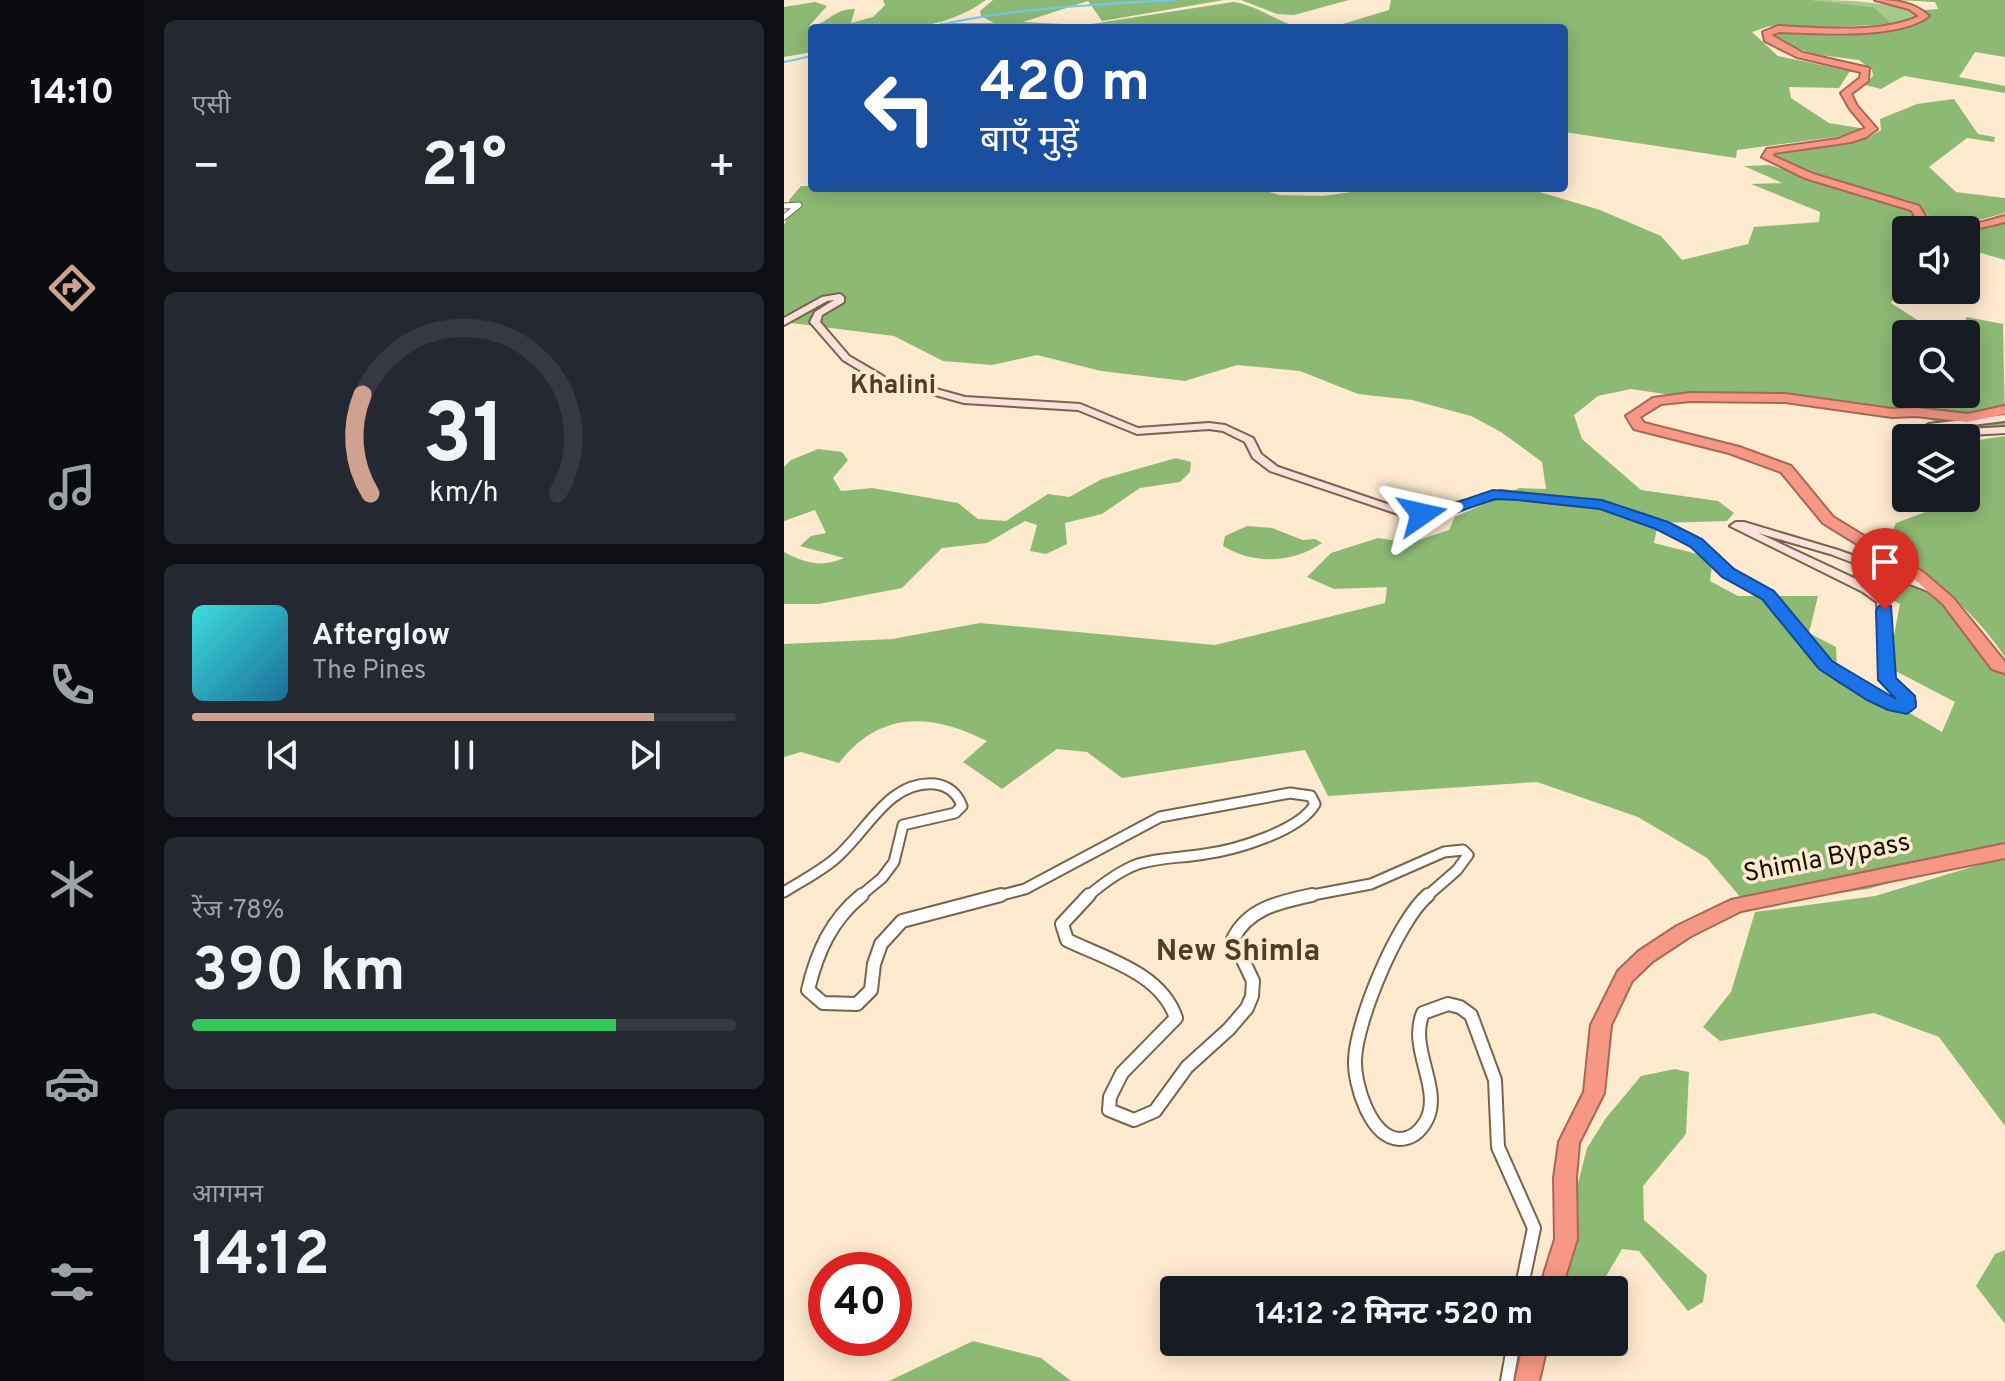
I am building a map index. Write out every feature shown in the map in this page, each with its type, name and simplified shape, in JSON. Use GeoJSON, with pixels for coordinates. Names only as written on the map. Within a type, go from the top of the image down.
{"type":"FeatureCollection","features":[{"type":"Feature","properties":{"kind":"highway"},"geometry":{"type":"LineString","coordinates":[[1879,0],[1912,7],[1925,16],[1916,23],[1892,26],[1778,29],[1766,34],[1768,39],[1800,55],[1866,70],[1865,79],[1846,93],[1872,129],[1864,135],[1771,151],[1767,157],[1809,176],[1915,208],[1922,221],[1930,225],[1964,228],[2005,219]]}},
{"type":"Feature","properties":{"kind":"highway"},"geometry":{"type":"LineString","coordinates":[[2005,410],[1968,418],[1916,412],[1892,413],[1785,398],[1690,397],[1658,401],[1633,416],[1639,426],[1734,450],[1786,469],[1828,520],[1919,576],[1948,601],[1998,665],[2005,668]]}},
{"type":"Feature","properties":{"kind":"highway","name":"Shimla Bypass"},"geometry":{"type":"LineString","coordinates":[[1554,1276],[1566,1239],[1565,1178],[1569,1142],[1594,1093],[1601,1025],[1625,976],[1646,956],[1684,931],[1737,905],[2005,851]]}},
{"type":"Feature","properties":{"kind":"highway"},"geometry":{"type":"LineString","coordinates":[[1527,1381],[1533,1356]]}},
{"type":"Feature","properties":{"kind":"street"},"geometry":{"type":"LineString","coordinates":[[784,206],[799,205],[784,217]]}},
{"type":"Feature","properties":{"kind":"street"},"geometry":{"type":"LineString","coordinates":[[784,322],[825,299],[840,297],[840,301],[818,314],[815,322],[838,351],[862,369],[878,374],[893,389],[929,390],[964,400],[1080,407],[1137,431],[1209,426],[1225,428],[1249,440],[1257,456],[1274,469],[1404,513],[1431,513],[1501,494],[1613,507],[1697,543],[1728,573],[1773,600],[1826,665],[1873,695],[1899,707],[1907,707],[1909,702],[1887,680],[1883,601],[1861,586],[1735,526],[1740,524],[1834,552],[1932,588]]}},
{"type":"Feature","properties":{"kind":"street"},"geometry":{"type":"LineString","coordinates":[[1954,424],[2005,418]]}},
{"type":"Feature","properties":{"kind":"street"},"geometry":{"type":"LineString","coordinates":[[1980,431],[2005,430]]}},
{"type":"Feature","properties":{"kind":"street"},"geometry":{"type":"LineString","coordinates":[[784,892],[836,858],[905,787],[933,783],[947,787],[959,797],[962,806],[955,813],[903,825],[895,862],[878,882],[850,906],[822,940],[814,959],[808,990],[823,1003],[848,1006],[864,998],[871,990],[874,964],[881,944],[902,921],[1015,894],[1103,850],[1160,817],[1290,793],[1311,796],[1315,804],[1310,813],[1233,849],[1141,863],[1121,872],[1077,905],[1062,924],[1067,940],[1154,983],[1163,990],[1173,1007],[1174,1023],[1121,1076],[1110,1094],[1109,1110],[1129,1120],[1140,1120],[1161,1106],[1178,1076],[1236,1021],[1254,994],[1253,977],[1233,939],[1240,925],[1283,900],[1361,887],[1403,873],[1444,850],[1456,848],[1465,851],[1468,855],[1461,866],[1409,916],[1381,974],[1362,1026],[1354,1061],[1370,1121],[1390,1136],[1404,1139],[1424,1126],[1430,1107],[1417,1037],[1420,1016],[1428,1009],[1450,1004],[1463,1007],[1471,1015],[1495,1080],[1498,1147],[1534,1228],[1524,1276]]}},
{"type":"Feature","properties":{"kind":"street"},"geometry":{"type":"LineString","coordinates":[[1507,1381],[1511,1356]]}},
{"type":"Feature","properties":{"kind":"green space"},"geometry":{"type":"Polygon","coordinates":[[[883,0],[986,0],[966,12],[931,24],[818,24],[847,9],[855,9],[851,23],[873,17],[885,5],[883,0]]]}},
{"type":"Feature","properties":{"kind":"green space"},"geometry":{"type":"Polygon","coordinates":[[[993,0],[1224,0],[1102,21],[1088,1],[1023,22],[1064,24],[939,24],[994,23],[981,16],[980,11],[993,0]]]}},
{"type":"Feature","properties":{"kind":"green space"},"geometry":{"type":"Polygon","coordinates":[[[1241,0],[1349,0],[1294,15],[1277,14],[1241,0]]]}},
{"type":"Feature","properties":{"kind":"green space"},"geometry":{"type":"Polygon","coordinates":[[[1391,0],[1812,0],[1874,7],[1892,24],[1815,28],[1770,26],[1752,32],[1778,56],[1850,71],[1839,88],[1789,87],[1791,98],[1829,123],[1866,129],[1858,134],[1737,150],[1736,158],[1568,133],[1568,24],[1342,24],[1389,10],[1391,0]]]}},
{"type":"Feature","properties":{"kind":"green space"},"geometry":{"type":"Polygon","coordinates":[[[1812,0],[1880,4],[1918,15],[1914,21],[1892,24],[1874,7],[1812,0]]]}},
{"type":"Feature","properties":{"kind":"green space"},"geometry":{"type":"Polygon","coordinates":[[[1896,0],[2005,0],[2005,57],[1975,52],[1959,77],[2005,86],[2005,93],[1904,76],[1881,89],[1865,85],[1873,76],[1872,70],[1859,60],[1812,54],[1774,38],[1775,31],[1856,31],[1898,27],[1930,16],[1924,10],[1938,9],[1935,2],[1896,0]]]}},
{"type":"Feature","properties":{"kind":"green space"},"geometry":{"type":"Polygon","coordinates":[[[815,2],[827,6],[808,24],[808,53],[784,57],[784,7],[815,2]]]}},
{"type":"Feature","properties":{"kind":"green space"},"geometry":{"type":"Polygon","coordinates":[[[1233,2],[1290,24],[1091,24],[1233,2]]]}},
{"type":"Feature","properties":{"kind":"green space"},"geometry":{"type":"Polygon","coordinates":[[[1954,99],[1978,134],[1995,137],[1994,142],[1967,138],[1929,167],[1956,192],[2005,198],[2005,213],[1980,219],[1980,216],[1929,216],[1914,203],[1818,178],[1774,156],[1780,152],[1869,137],[1881,130],[1880,119],[1917,104],[1954,99]]]}},
{"type":"Feature","properties":{"kind":"green space"},"geometry":{"type":"Polygon","coordinates":[[[1769,165],[1913,208],[1921,216],[1892,216],[1891,303],[1917,320],[1892,320],[1892,408],[1980,408],[1980,320],[1966,320],[1966,317],[2003,324],[2005,426],[1940,424],[1915,411],[1892,412],[1785,397],[1671,395],[1631,389],[1598,396],[1574,415],[1582,439],[1641,490],[1718,501],[1734,513],[1727,521],[1658,523],[1654,543],[1713,558],[1710,581],[1738,596],[1818,596],[1809,633],[1836,647],[1837,670],[1942,732],[1955,702],[1888,667],[1900,604],[1850,577],[1871,551],[1917,577],[1946,602],[2005,670],[2005,850],[1868,889],[1748,906],[1707,858],[1638,817],[1537,782],[1328,796],[1305,750],[1122,778],[1087,752],[1057,749],[1002,789],[963,762],[987,741],[946,725],[926,722],[889,725],[872,733],[839,763],[801,752],[784,757],[784,644],[892,639],[980,623],[1215,645],[1385,603],[1387,587],[1334,589],[1307,577],[1331,553],[1378,538],[1410,543],[1449,530],[1455,517],[1519,488],[1546,489],[1542,462],[1501,432],[1471,416],[1412,400],[1358,394],[1300,371],[1237,365],[1185,381],[1101,371],[1037,355],[992,365],[943,361],[894,336],[791,323],[784,327],[784,225],[790,212],[789,200],[801,186],[808,186],[808,192],[1270,192],[1323,196],[1352,192],[1539,192],[1600,210],[1661,236],[1682,260],[1748,244],[1754,227],[1819,222],[1820,212],[1751,184],[1782,183],[1744,166],[1769,165]]]}},
{"type":"Feature","properties":{"kind":"green space"},"geometry":{"type":"Polygon","coordinates":[[[2005,221],[2005,260],[1980,253],[1980,225],[2005,221]]]}},
{"type":"Feature","properties":{"kind":"green space"},"geometry":{"type":"Polygon","coordinates":[[[2005,436],[2005,657],[1979,624],[1951,596],[1886,546],[1896,523],[1925,512],[1980,512],[1980,440],[2005,436]]]}},
{"type":"Feature","properties":{"kind":"green space"},"geometry":{"type":"Polygon","coordinates":[[[818,449],[842,452],[848,460],[833,478],[841,491],[872,488],[958,503],[978,519],[1006,521],[1048,494],[1069,497],[1102,479],[1176,458],[1191,462],[1190,472],[1180,482],[1140,488],[1102,514],[1065,523],[1067,544],[1046,554],[1030,551],[1037,525],[1025,521],[987,543],[942,548],[902,588],[819,604],[784,604],[784,552],[813,563],[844,558],[800,546],[811,536],[826,533],[815,510],[784,521],[784,467],[791,460],[818,449]]]}},
{"type":"Feature","properties":{"kind":"green space"},"geometry":{"type":"Polygon","coordinates":[[[1247,526],[1272,528],[1303,540],[1315,539],[1322,543],[1299,555],[1273,559],[1247,556],[1223,546],[1225,536],[1247,526]]]}},
{"type":"Feature","properties":{"kind":"green space"},"geometry":{"type":"Polygon","coordinates":[[[2005,857],[2005,1126],[1939,1037],[1874,1013],[1720,1041],[1703,1027],[1731,992],[1755,912],[1875,896],[2005,857]]]}},
{"type":"Feature","properties":{"kind":"green space"},"geometry":{"type":"Polygon","coordinates":[[[1675,1069],[1689,1072],[1686,1134],[1643,1186],[1644,1220],[1707,1275],[1703,1302],[1688,1311],[1639,1251],[1622,1249],[1606,1276],[1555,1276],[1587,1148],[1606,1118],[1641,1076],[1675,1069]]]}},
{"type":"Feature","properties":{"kind":"green space"},"geometry":{"type":"Polygon","coordinates":[[[2005,1250],[2005,1324],[1976,1286],[1995,1254],[2005,1250]]]}},
{"type":"Feature","properties":{"kind":"green space"},"geometry":{"type":"Polygon","coordinates":[[[973,1341],[1041,1358],[1071,1381],[889,1381],[973,1341]]]}},
{"type":"Feature","properties":{"kind":"waterway"},"geometry":{"type":"LineString","coordinates":[[944,24],[1018,12],[1174,0]]}},
{"type":"Feature","properties":{"kind":"waterway"},"geometry":{"type":"LineString","coordinates":[[784,62],[808,57]]}},
{"type":"Feature","properties":{"kind":"district","name":"Khalini"},"geometry":{"type":"Point","coordinates":[893,386]}},
{"type":"Feature","properties":{"kind":"district","name":"New Shimla"},"geometry":{"type":"Point","coordinates":[1238,952]}},
{"type":"Feature","properties":{"kind":"route"},"geometry":{"type":"LineString","coordinates":[[1422,514],[1452,509],[1493,494],[1518,495],[1613,507],[1662,526],[1697,543],[1728,573],[1768,595],[1813,651],[1844,679],[1895,706],[1907,707],[1909,700],[1887,680],[1885,610]]}}]}
